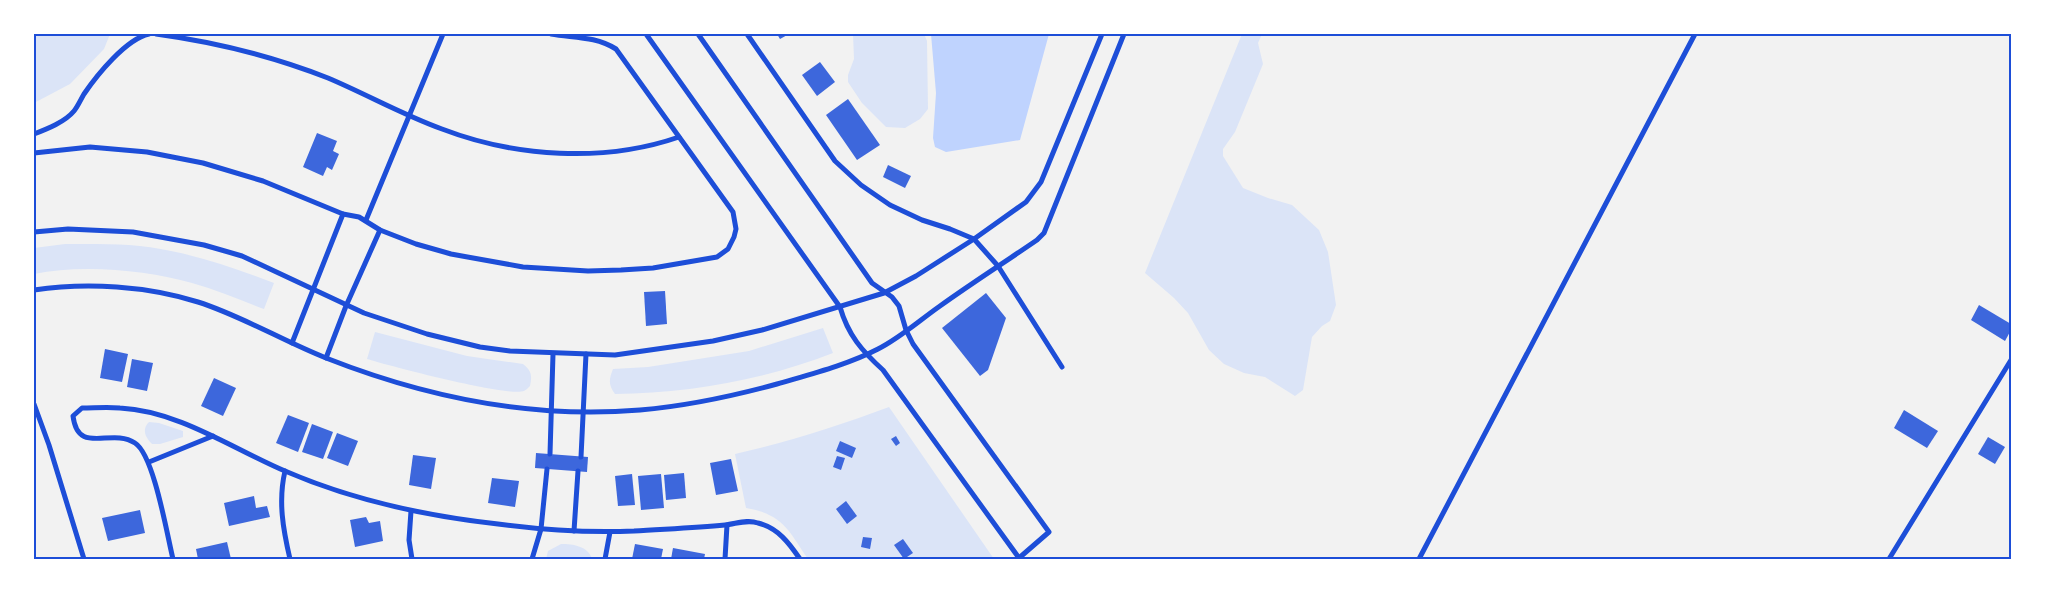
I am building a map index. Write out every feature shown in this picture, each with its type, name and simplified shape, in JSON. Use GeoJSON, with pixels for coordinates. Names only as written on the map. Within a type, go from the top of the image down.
{"type":"FeatureCollection","features":[{"type":"Feature","properties":{"kind":"street"},"geometry":{"type":"LineString","coordinates":[[34,134],[51,127],[73,111],[85,93],[113,60],[141,36],[148,34]]}},
{"type":"Feature","properties":{"kind":"street"},"geometry":{"type":"LineString","coordinates":[[156,34],[213,44],[274,59],[328,78],[442,129],[473,140],[499,146],[552,152],[619,150],[647,146],[679,137]]}},
{"type":"Feature","properties":{"kind":"street"},"geometry":{"type":"LineString","coordinates":[[366,220],[442,34]]}},
{"type":"Feature","properties":{"kind":"street"},"geometry":{"type":"LineString","coordinates":[[34,153],[90,147],[175,157],[233,171],[263,181],[343,214],[366,220],[380,230],[416,244],[487,262],[547,269],[621,270],[653,268],[718,257],[728,249],[734,237],[736,229],[733,212],[616,49],[598,40],[551,34]]}},
{"type":"Feature","properties":{"kind":"street"},"geometry":{"type":"LineString","coordinates":[[646,34],[840,307],[849,333],[866,355],[883,370],[1019,558],[1049,532],[913,344],[906,330],[899,306],[892,297],[872,283],[698,34]]}},
{"type":"Feature","properties":{"kind":"street"},"geometry":{"type":"LineString","coordinates":[[747,34],[835,161],[847,173],[875,196],[906,213],[974,239],[998,266],[1062,367]]}},
{"type":"Feature","properties":{"kind":"street"},"geometry":{"type":"LineString","coordinates":[[34,232],[91,230],[133,232],[185,241],[242,256],[346,306],[399,326],[480,347],[553,354],[615,355],[713,341],[762,330],[884,293],[916,276],[974,239],[1026,202],[1041,182],[1102,34]]}},
{"type":"Feature","properties":{"kind":"street"},"geometry":{"type":"LineString","coordinates":[[34,290],[67,286],[136,290],[169,295],[200,303],[326,358],[438,394],[475,402],[584,411],[641,410],[724,396],[796,378],[866,355],[882,347],[1037,240],[1044,232],[1124,34]]}},
{"type":"Feature","properties":{"kind":"street"},"geometry":{"type":"LineString","coordinates":[[1419,559],[1695,34]]}},
{"type":"Feature","properties":{"kind":"street"},"geometry":{"type":"LineString","coordinates":[[292,343],[343,214]]}},
{"type":"Feature","properties":{"kind":"street"},"geometry":{"type":"LineString","coordinates":[[326,358],[346,306],[380,230]]}},
{"type":"Feature","properties":{"kind":"street"},"geometry":{"type":"LineString","coordinates":[[550,454],[553,354]]}},
{"type":"Feature","properties":{"kind":"street"},"geometry":{"type":"LineString","coordinates":[[582,457],[586,354]]}},
{"type":"Feature","properties":{"kind":"street"},"geometry":{"type":"LineString","coordinates":[[1889,559],[2011,360]]}},
{"type":"Feature","properties":{"kind":"street"},"geometry":{"type":"LineString","coordinates":[[34,404],[50,446],[84,559]]}},
{"type":"Feature","properties":{"kind":"street"},"geometry":{"type":"LineString","coordinates":[[173,559],[149,462],[136,443],[118,436],[90,440],[79,433],[74,427],[73,416],[82,408],[121,408],[157,415],[213,436],[285,471],[353,495],[411,511],[490,523],[574,531],[610,532],[727,525],[744,521],[758,522],[776,530],[788,542],[800,559]]}},
{"type":"Feature","properties":{"kind":"street"},"geometry":{"type":"LineString","coordinates":[[149,462],[213,436]]}},
{"type":"Feature","properties":{"kind":"street"},"geometry":{"type":"LineString","coordinates":[[532,559],[541,529],[547,469]]}},
{"type":"Feature","properties":{"kind":"street"},"geometry":{"type":"LineString","coordinates":[[285,471],[281,489],[282,525],[290,559]]}},
{"type":"Feature","properties":{"kind":"street"},"geometry":{"type":"LineString","coordinates":[[574,531],[578,471]]}},
{"type":"Feature","properties":{"kind":"street"},"geometry":{"type":"LineString","coordinates":[[411,511],[409,540],[412,559]]}},
{"type":"Feature","properties":{"kind":"street"},"geometry":{"type":"LineString","coordinates":[[725,559],[727,525]]}},
{"type":"Feature","properties":{"kind":"street"},"geometry":{"type":"LineString","coordinates":[[606,559],[610,532]]}},
{"type":"Feature","properties":{"kind":"shaded area"},"geometry":{"type":"Polygon","coordinates":[[[34,34],[110,34],[104,49],[70,84],[34,103],[34,34]]]}},
{"type":"Feature","properties":{"kind":"shaded area"},"geometry":{"type":"Polygon","coordinates":[[[853,34],[924,34],[927,41],[928,109],[920,119],[905,128],[886,127],[862,103],[848,82],[848,75],[854,59],[853,34]]]}},
{"type":"Feature","properties":{"kind":"shaded area"},"geometry":{"type":"Polygon","coordinates":[[[1242,34],[1262,34],[1258,43],[1263,64],[1235,132],[1223,149],[1223,156],[1243,188],[1292,205],[1319,230],[1328,252],[1336,305],[1330,321],[1322,326],[1312,337],[1303,390],[1295,396],[1265,377],[1244,373],[1224,364],[1209,350],[1188,313],[1145,273],[1242,34]]]}},
{"type":"Feature","properties":{"kind":"shaded area"},"geometry":{"type":"Polygon","coordinates":[[[65,244],[118,244],[158,248],[210,261],[274,283],[264,309],[201,286],[174,278],[155,275],[93,269],[72,269],[34,274],[34,248],[65,244]]]}},
{"type":"Feature","properties":{"kind":"shaded area"},"geometry":{"type":"Polygon","coordinates":[[[823,328],[833,353],[780,371],[726,383],[670,391],[615,394],[610,385],[613,369],[648,367],[749,351],[823,328]]]}},
{"type":"Feature","properties":{"kind":"shaded area"},"geometry":{"type":"Polygon","coordinates":[[[375,332],[467,356],[523,364],[531,374],[530,386],[524,391],[496,390],[367,359],[375,332]]]}},
{"type":"Feature","properties":{"kind":"shaded area"},"geometry":{"type":"Polygon","coordinates":[[[889,407],[994,559],[808,559],[790,532],[777,519],[759,511],[746,508],[735,454],[813,433],[889,407]]]}},
{"type":"Feature","properties":{"kind":"shaded area"},"geometry":{"type":"Polygon","coordinates":[[[149,422],[159,423],[183,431],[183,437],[160,444],[152,444],[146,437],[145,431],[149,422]]]}},
{"type":"Feature","properties":{"kind":"shaded area"},"geometry":{"type":"Polygon","coordinates":[[[561,544],[575,545],[584,549],[592,559],[546,559],[548,551],[561,544]]]}},
{"type":"Feature","properties":{"kind":"water"},"geometry":{"type":"Polygon","coordinates":[[[931,34],[1049,34],[1020,140],[946,152],[935,147],[933,138],[936,93],[931,34]]]}},
{"type":"Feature","properties":{"kind":"building"},"geometry":{"type":"Polygon","coordinates":[[[777,34],[789,34],[780,39],[777,34]]]}},
{"type":"Feature","properties":{"kind":"building"},"geometry":{"type":"Polygon","coordinates":[[[820,62],[835,82],[817,96],[802,75],[820,62]]]}},
{"type":"Feature","properties":{"kind":"building"},"geometry":{"type":"Polygon","coordinates":[[[848,99],[880,145],[857,160],[826,115],[848,99]]]}},
{"type":"Feature","properties":{"kind":"building"},"geometry":{"type":"Polygon","coordinates":[[[317,133],[337,141],[333,151],[339,154],[332,170],[327,167],[323,176],[303,167],[317,133]]]}},
{"type":"Feature","properties":{"kind":"building"},"geometry":{"type":"Polygon","coordinates":[[[888,165],[911,176],[905,188],[883,177],[888,165]]]}},
{"type":"Feature","properties":{"kind":"building"},"geometry":{"type":"Polygon","coordinates":[[[665,291],[667,324],[646,326],[644,292],[665,291]]]}},
{"type":"Feature","properties":{"kind":"building"},"geometry":{"type":"Polygon","coordinates":[[[986,293],[1006,318],[988,370],[980,376],[942,328],[986,293]]]}},
{"type":"Feature","properties":{"kind":"building"},"geometry":{"type":"Polygon","coordinates":[[[1979,305],[2011,324],[2011,330],[2005,341],[1971,320],[1979,305]]]}},
{"type":"Feature","properties":{"kind":"building"},"geometry":{"type":"Polygon","coordinates":[[[105,349],[128,354],[122,382],[100,378],[105,349]]]}},
{"type":"Feature","properties":{"kind":"building"},"geometry":{"type":"Polygon","coordinates":[[[132,359],[153,363],[147,391],[127,387],[132,359]]]}},
{"type":"Feature","properties":{"kind":"building"},"geometry":{"type":"Polygon","coordinates":[[[214,378],[236,388],[223,416],[201,406],[214,378]]]}},
{"type":"Feature","properties":{"kind":"building"},"geometry":{"type":"Polygon","coordinates":[[[1904,410],[1938,431],[1927,448],[1894,428],[1904,410]]]}},
{"type":"Feature","properties":{"kind":"building"},"geometry":{"type":"Polygon","coordinates":[[[288,415],[309,423],[298,452],[276,443],[288,415]]]}},
{"type":"Feature","properties":{"kind":"building"},"geometry":{"type":"Polygon","coordinates":[[[312,424],[333,432],[323,459],[302,452],[312,424]]]}},
{"type":"Feature","properties":{"kind":"building"},"geometry":{"type":"Polygon","coordinates":[[[337,433],[358,441],[348,466],[327,458],[337,433]]]}},
{"type":"Feature","properties":{"kind":"building"},"geometry":{"type":"Polygon","coordinates":[[[896,436],[900,443],[896,446],[891,439],[896,436]]]}},
{"type":"Feature","properties":{"kind":"building"},"geometry":{"type":"Polygon","coordinates":[[[1988,437],[2005,447],[1995,464],[1978,454],[1988,437]]]}},
{"type":"Feature","properties":{"kind":"building"},"geometry":{"type":"Polygon","coordinates":[[[840,441],[856,448],[852,458],[836,451],[840,441]]]}},
{"type":"Feature","properties":{"kind":"building"},"geometry":{"type":"Polygon","coordinates":[[[536,453],[588,457],[587,472],[535,468],[536,453]]]}},
{"type":"Feature","properties":{"kind":"building"},"geometry":{"type":"Polygon","coordinates":[[[413,455],[436,458],[431,489],[409,485],[413,455]]]}},
{"type":"Feature","properties":{"kind":"building"},"geometry":{"type":"Polygon","coordinates":[[[837,456],[845,458],[841,470],[833,467],[837,456]]]}},
{"type":"Feature","properties":{"kind":"building"},"geometry":{"type":"Polygon","coordinates":[[[731,459],[738,491],[716,495],[710,463],[731,459]]]}},
{"type":"Feature","properties":{"kind":"building"},"geometry":{"type":"Polygon","coordinates":[[[684,473],[686,498],[666,500],[664,475],[684,473]]]}},
{"type":"Feature","properties":{"kind":"building"},"geometry":{"type":"Polygon","coordinates":[[[632,474],[635,505],[618,506],[615,476],[632,474]]]}},
{"type":"Feature","properties":{"kind":"building"},"geometry":{"type":"Polygon","coordinates":[[[661,474],[664,508],[641,510],[638,476],[661,474]]]}},
{"type":"Feature","properties":{"kind":"building"},"geometry":{"type":"Polygon","coordinates":[[[492,478],[519,481],[515,507],[488,503],[492,478]]]}},
{"type":"Feature","properties":{"kind":"building"},"geometry":{"type":"Polygon","coordinates":[[[254,496],[256,508],[267,506],[270,517],[229,526],[224,503],[254,496]]]}},
{"type":"Feature","properties":{"kind":"building"},"geometry":{"type":"Polygon","coordinates":[[[846,501],[857,516],[847,524],[836,509],[846,501]]]}},
{"type":"Feature","properties":{"kind":"building"},"geometry":{"type":"Polygon","coordinates":[[[140,510],[145,533],[108,541],[102,518],[140,510]]]}},
{"type":"Feature","properties":{"kind":"building"},"geometry":{"type":"Polygon","coordinates":[[[366,517],[369,523],[380,521],[383,541],[355,547],[350,520],[366,517]]]}},
{"type":"Feature","properties":{"kind":"building"},"geometry":{"type":"Polygon","coordinates":[[[863,537],[872,538],[870,549],[861,547],[863,537]]]}},
{"type":"Feature","properties":{"kind":"building"},"geometry":{"type":"Polygon","coordinates":[[[903,539],[913,553],[904,559],[894,545],[903,539]]]}},
{"type":"Feature","properties":{"kind":"building"},"geometry":{"type":"Polygon","coordinates":[[[227,542],[231,559],[198,559],[196,549],[227,542]]]}},
{"type":"Feature","properties":{"kind":"building"},"geometry":{"type":"Polygon","coordinates":[[[635,544],[663,549],[661,559],[632,559],[635,544]]]}},
{"type":"Feature","properties":{"kind":"building"},"geometry":{"type":"Polygon","coordinates":[[[673,548],[705,554],[704,559],[671,559],[673,548]]]}}]}
